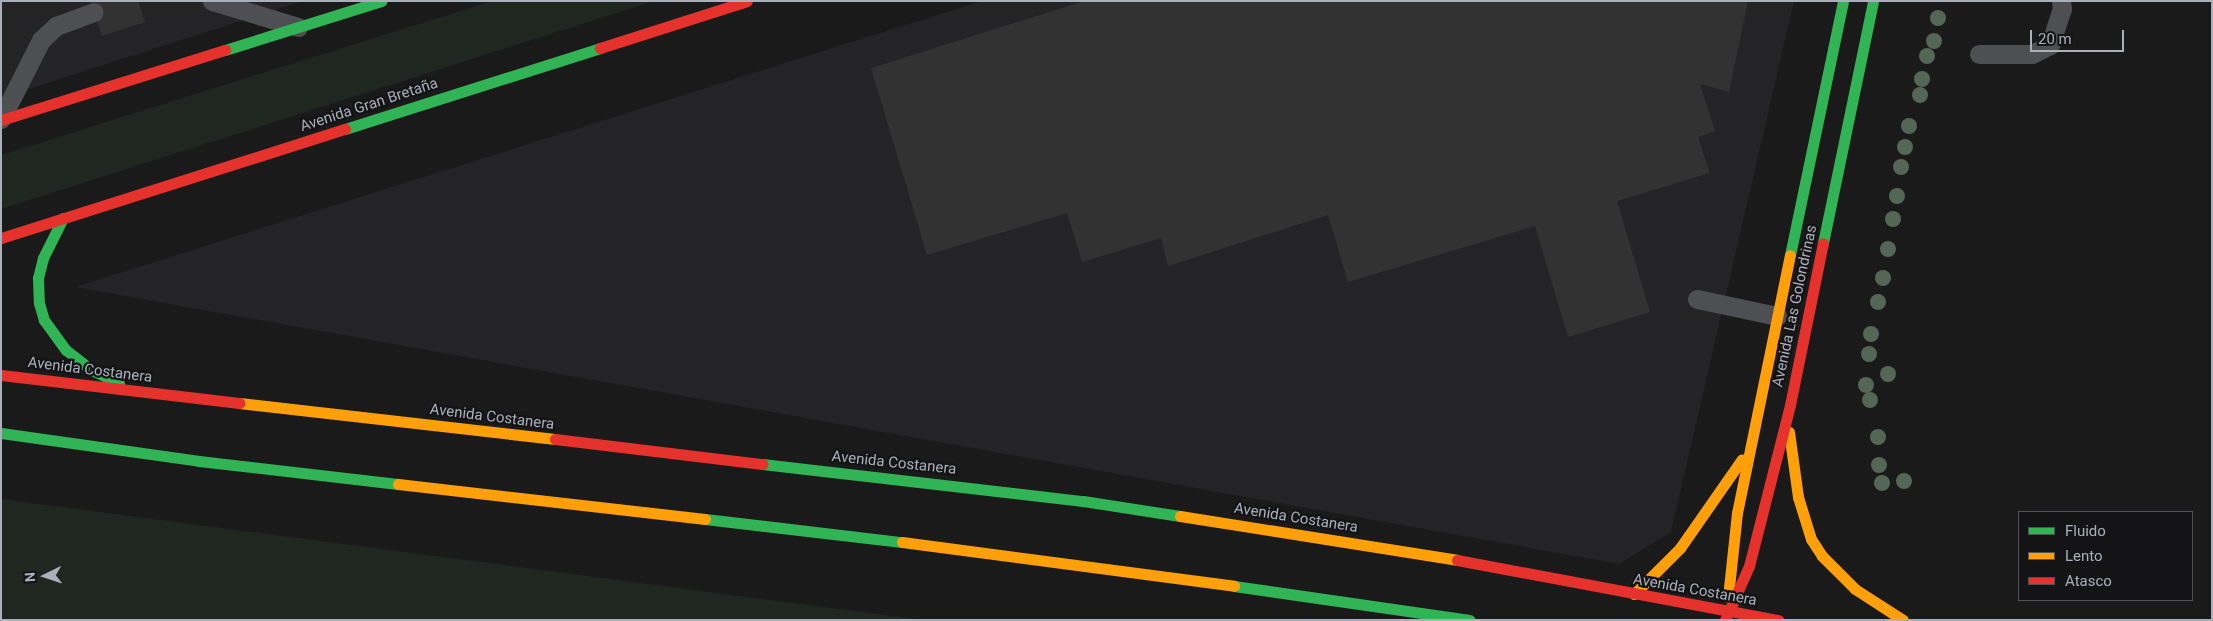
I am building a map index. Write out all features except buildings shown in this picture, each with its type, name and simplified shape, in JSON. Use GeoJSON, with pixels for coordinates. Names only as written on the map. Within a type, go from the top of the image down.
{"type":"FeatureCollection","features":[{"type":"Feature","properties":{"kind":"main road"},"geometry":{"type":"LineString","coordinates":[[1,120],[381,1]]}},
{"type":"Feature","properties":{"kind":"main road","name":"Avenida Gran Bretaña"},"geometry":{"type":"LineString","coordinates":[[1,238],[729,4],[747,1]]}},
{"type":"Feature","properties":{"kind":"main road","name":"Avenida Las Golondrinas"},"geometry":{"type":"LineString","coordinates":[[1726,615],[1733,538],[1776,316],[1843,1]]}},
{"type":"Feature","properties":{"kind":"main road","name":"Avenida Las Golondrinas"},"geometry":{"type":"LineString","coordinates":[[1726,615],[1749,566],[1790,405],[1873,1]]}},
{"type":"Feature","properties":{"kind":"main road"},"geometry":{"type":"LineString","coordinates":[[63,218],[43,258],[38,278],[39,302],[44,320],[52,333],[77,359],[136,391]]}},
{"type":"Feature","properties":{"kind":"main road","name":"Avenida Costanera"},"geometry":{"type":"LineString","coordinates":[[1,375],[1084,502],[1387,547],[1634,594],[1726,615],[1778,620]]}},
{"type":"Feature","properties":{"kind":"main road"},"geometry":{"type":"LineString","coordinates":[[1790,405],[1789,433],[1798,497],[1811,539],[1822,556],[1855,590],[1903,620]]}},
{"type":"Feature","properties":{"kind":"main road"},"geometry":{"type":"LineString","coordinates":[[1,433],[199,460],[1036,557],[1470,620]]}},
{"type":"Feature","properties":{"kind":"main road"},"geometry":{"type":"LineString","coordinates":[[1634,594],[1680,548],[1751,445]]}},
{"type":"Feature","properties":{"kind":"lane"},"geometry":{"type":"LineString","coordinates":[[212,1],[299,27]]}},
{"type":"Feature","properties":{"kind":"lane"},"geometry":{"type":"LineString","coordinates":[[1979,54],[2032,54],[2050,45],[2061,1]]}},
{"type":"Feature","properties":{"kind":"lane"},"geometry":{"type":"LineString","coordinates":[[1,120],[42,40],[56,26],[94,12]]}},
{"type":"Feature","properties":{"kind":"lane"},"geometry":{"type":"LineString","coordinates":[[1696,299],[1776,316]]}},
{"type":"Feature","properties":{"kind":"shaded area"},"geometry":{"type":"Polygon","coordinates":[[[1,1],[303,1],[1,98],[1,1]]]}},
{"type":"Feature","properties":{"kind":"shaded area"},"geometry":{"type":"Polygon","coordinates":[[[492,1],[654,1],[1,209],[1,155],[492,1]]]}},
{"type":"Feature","properties":{"kind":"shaded area"},"geometry":{"type":"Polygon","coordinates":[[[982,1],[1794,1],[1671,532],[1619,564],[75,287],[982,1]]]}},
{"type":"Feature","properties":{"kind":"shaded area"},"geometry":{"type":"Polygon","coordinates":[[[1,499],[923,620],[1,620],[1,499]]]}},
{"type":"Feature","properties":{"kind":"traffic: fast"},"geometry":{"type":"LineString","coordinates":[[225,50],[381,1]]}},
{"type":"Feature","properties":{"kind":"traffic: fast"},"geometry":{"type":"LineString","coordinates":[[1790,255],[1843,1]]}},
{"type":"Feature","properties":{"kind":"traffic: fast"},"geometry":{"type":"LineString","coordinates":[[1823,243],[1873,1]]}},
{"type":"Feature","properties":{"kind":"traffic: fast"},"geometry":{"type":"LineString","coordinates":[[345,129],[600,48]]}},
{"type":"Feature","properties":{"kind":"traffic: fast"},"geometry":{"type":"LineString","coordinates":[[63,218],[43,258],[38,278],[39,303],[44,320],[66,350],[92,370],[119,383]]}},
{"type":"Feature","properties":{"kind":"traffic: fast"},"geometry":{"type":"LineString","coordinates":[[1,433],[199,461],[398,484]]}},
{"type":"Feature","properties":{"kind":"traffic: fast"},"geometry":{"type":"LineString","coordinates":[[762,464],[1083,501],[1180,516]]}},
{"type":"Feature","properties":{"kind":"traffic: fast"},"geometry":{"type":"LineString","coordinates":[[705,519],[902,542]]}},
{"type":"Feature","properties":{"kind":"traffic: fast"},"geometry":{"type":"LineString","coordinates":[[1234,586],[1470,620]]}},
{"type":"Feature","properties":{"kind":"traffic: slow"},"geometry":{"type":"LineString","coordinates":[[1728,597],[1737,513],[1790,255]]}},
{"type":"Feature","properties":{"kind":"traffic: slow"},"geometry":{"type":"LineString","coordinates":[[239,403],[555,439]]}},
{"type":"Feature","properties":{"kind":"traffic: slow"},"geometry":{"type":"LineString","coordinates":[[1789,432],[1798,497],[1811,539],[1822,556],[1855,589],[1903,620]]}},
{"type":"Feature","properties":{"kind":"traffic: slow"},"geometry":{"type":"LineString","coordinates":[[1634,594],[1680,548],[1742,459]]}},
{"type":"Feature","properties":{"kind":"traffic: slow"},"geometry":{"type":"LineString","coordinates":[[398,484],[705,519]]}},
{"type":"Feature","properties":{"kind":"traffic: slow"},"geometry":{"type":"LineString","coordinates":[[1180,516],[1457,560]]}},
{"type":"Feature","properties":{"kind":"traffic: slow"},"geometry":{"type":"LineString","coordinates":[[902,542],[1234,586]]}},
{"type":"Feature","properties":{"kind":"traffic: jam"},"geometry":{"type":"LineString","coordinates":[[600,48],[747,1]]}},
{"type":"Feature","properties":{"kind":"traffic: jam"},"geometry":{"type":"LineString","coordinates":[[1,120],[225,50]]}},
{"type":"Feature","properties":{"kind":"traffic: jam"},"geometry":{"type":"LineString","coordinates":[[1,238],[345,129]]}},
{"type":"Feature","properties":{"kind":"traffic: jam"},"geometry":{"type":"LineString","coordinates":[[1725,620],[1749,566],[1790,405],[1823,243]]}},
{"type":"Feature","properties":{"kind":"traffic: jam"},"geometry":{"type":"LineString","coordinates":[[1,375],[239,403]]}},
{"type":"Feature","properties":{"kind":"traffic: jam"},"geometry":{"type":"LineString","coordinates":[[555,439],[762,464]]}},
{"type":"Feature","properties":{"kind":"traffic: jam"},"geometry":{"type":"LineString","coordinates":[[1457,560],[1778,620]]}}]}
